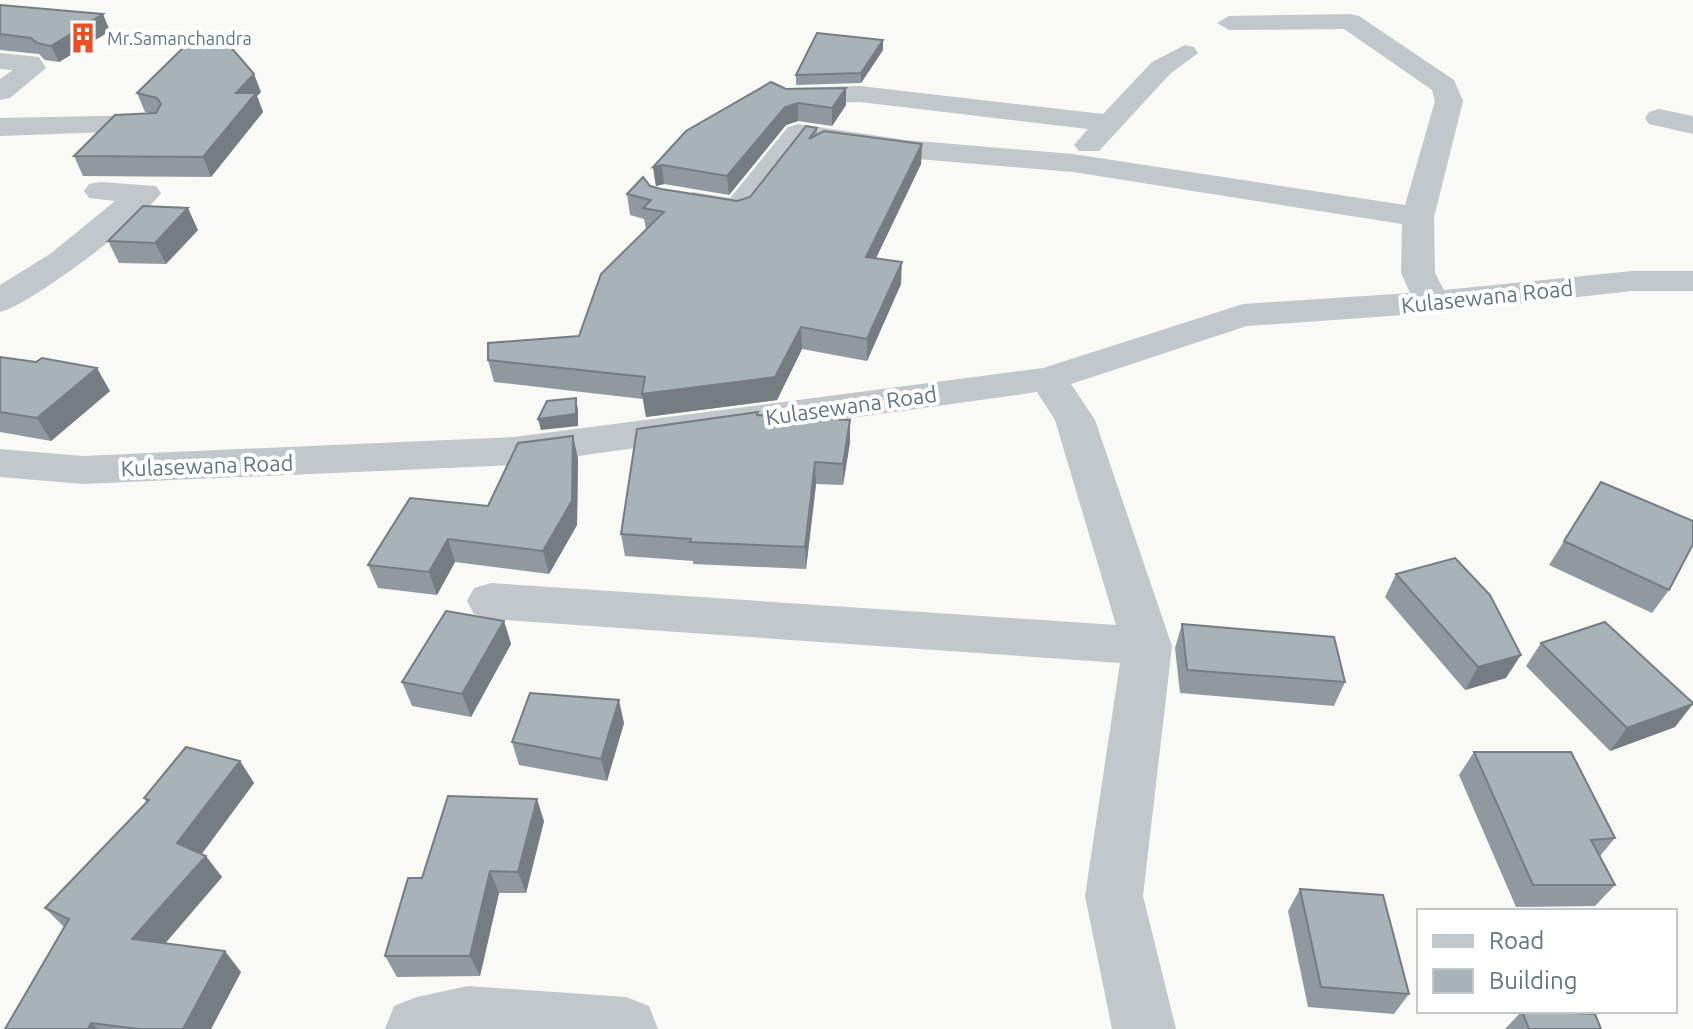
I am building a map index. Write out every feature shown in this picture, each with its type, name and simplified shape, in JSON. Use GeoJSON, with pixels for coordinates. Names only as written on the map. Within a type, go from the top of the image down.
{"type":"FeatureCollection","features":[{"type":"Feature","properties":{"kind":"street"},"geometry":{"type":"LineString","coordinates":[[1229,23],[1350,21],[1444,86],[1449,101],[1418,217],[1418,273],[1432,302]]}},
{"type":"Feature","properties":{"kind":"street"},"geometry":{"type":"LineString","coordinates":[[1073,163],[1161,68],[1185,53]]}},
{"type":"Feature","properties":{"kind":"street"},"geometry":{"type":"LineString","coordinates":[[0,61],[30,63],[33,68],[0,92]]}},
{"type":"Feature","properties":{"kind":"street"},"geometry":{"type":"LineString","coordinates":[[787,96],[860,94],[1110,123]]}},
{"type":"Feature","properties":{"kind":"street"},"geometry":{"type":"LineString","coordinates":[[1659,118],[1693,125]]}},
{"type":"Feature","properties":{"kind":"street"},"geometry":{"type":"LineString","coordinates":[[0,127],[152,124]]}},
{"type":"Feature","properties":{"kind":"street"},"geometry":{"type":"LineString","coordinates":[[664,197],[738,209],[798,133],[906,149],[1073,163],[1418,217]]}},
{"type":"Feature","properties":{"kind":"street"},"geometry":{"type":"LineString","coordinates":[[0,301],[62,261],[145,193],[100,191]]}},
{"type":"Feature","properties":{"kind":"street","name":"Kulasewana Road"},"geometry":{"type":"LineString","coordinates":[[0,463],[83,470],[514,451],[1048,379],[1243,315],[1432,302],[1632,281],[1693,281]]}},
{"type":"Feature","properties":{"kind":"street"},"geometry":{"type":"LineString","coordinates":[[1048,379],[1075,420],[1147,646],[1114,896],[1144,1029]]}},
{"type":"Feature","properties":{"kind":"street"},"geometry":{"type":"LineString","coordinates":[[491,601],[1147,646]]}},
{"type":"Feature","properties":{"kind":"street"},"geometry":{"type":"LineString","coordinates":[[417,1029],[468,1018],[626,1029]]}},
{"type":"Feature","properties":{"kind":"building"},"geometry":{"type":"Polygon","coordinates":[[[0,5],[103,14],[51,46],[37,43],[31,38],[0,34],[0,5]]]}},
{"type":"Feature","properties":{"kind":"building"},"geometry":{"type":"Polygon","coordinates":[[[817,33],[883,40],[861,73],[796,75],[817,33]]]}},
{"type":"Feature","properties":{"kind":"building"},"geometry":{"type":"Polygon","coordinates":[[[192,39],[229,45],[254,74],[236,93],[256,93],[203,157],[74,156],[115,115],[156,113],[161,104],[157,98],[137,93],[192,39]]]}},
{"type":"Feature","properties":{"kind":"building"},"geometry":{"type":"Polygon","coordinates":[[[771,82],[786,89],[846,88],[832,108],[798,103],[785,107],[727,176],[662,165],[653,167],[686,131],[771,82]]]}},
{"type":"Feature","properties":{"kind":"building"},"geometry":{"type":"Polygon","coordinates":[[[806,126],[817,128],[809,139],[824,131],[922,144],[866,257],[902,262],[867,339],[801,327],[775,377],[642,394],[645,377],[488,360],[488,343],[579,336],[601,274],[664,212],[643,208],[651,200],[627,194],[643,177],[650,186],[661,189],[737,201],[750,197],[806,126]]]}},
{"type":"Feature","properties":{"kind":"building"},"geometry":{"type":"Polygon","coordinates":[[[143,206],[188,208],[155,243],[108,241],[143,206]]]}},
{"type":"Feature","properties":{"kind":"building"},"geometry":{"type":"Polygon","coordinates":[[[0,357],[36,362],[42,358],[97,368],[37,418],[0,412],[0,357]]]}},
{"type":"Feature","properties":{"kind":"building"},"geometry":{"type":"Polygon","coordinates":[[[576,398],[576,414],[538,419],[547,401],[576,398]]]}},
{"type":"Feature","properties":{"kind":"building"},"geometry":{"type":"Polygon","coordinates":[[[758,412],[757,415],[850,420],[843,464],[815,462],[805,547],[690,542],[691,539],[621,534],[637,429],[758,412]]]}},
{"type":"Feature","properties":{"kind":"building"},"geometry":{"type":"Polygon","coordinates":[[[573,436],[572,501],[543,551],[448,539],[429,572],[368,565],[410,498],[488,506],[518,443],[573,436]]]}},
{"type":"Feature","properties":{"kind":"building"},"geometry":{"type":"Polygon","coordinates":[[[1601,482],[1693,521],[1693,544],[1669,590],[1564,541],[1601,482]]]}},
{"type":"Feature","properties":{"kind":"building"},"geometry":{"type":"Polygon","coordinates":[[[1455,558],[1490,595],[1521,655],[1478,667],[1396,574],[1455,558]]]}},
{"type":"Feature","properties":{"kind":"building"},"geometry":{"type":"Polygon","coordinates":[[[446,611],[504,621],[462,694],[402,682],[446,611]]]}},
{"type":"Feature","properties":{"kind":"building"},"geometry":{"type":"Polygon","coordinates":[[[1605,622],[1693,704],[1627,728],[1541,643],[1605,622]]]}},
{"type":"Feature","properties":{"kind":"building"},"geometry":{"type":"Polygon","coordinates":[[[1182,624],[1334,637],[1345,682],[1187,670],[1182,624]]]}},
{"type":"Feature","properties":{"kind":"building"},"geometry":{"type":"Polygon","coordinates":[[[530,693],[619,700],[601,759],[512,742],[530,693]]]}},
{"type":"Feature","properties":{"kind":"building"},"geometry":{"type":"Polygon","coordinates":[[[186,747],[240,761],[177,843],[206,856],[132,939],[225,951],[183,1029],[139,1029],[91,1023],[88,1029],[5,1029],[69,919],[45,908],[149,800],[144,798],[186,747]]]}},
{"type":"Feature","properties":{"kind":"building"},"geometry":{"type":"Polygon","coordinates":[[[1474,752],[1571,752],[1615,838],[1591,840],[1615,885],[1533,885],[1474,752]]]}},
{"type":"Feature","properties":{"kind":"building"},"geometry":{"type":"Polygon","coordinates":[[[448,796],[537,799],[518,872],[490,871],[470,956],[385,956],[408,878],[422,878],[448,796]]]}},
{"type":"Feature","properties":{"kind":"building"},"geometry":{"type":"Polygon","coordinates":[[[1300,889],[1383,895],[1409,994],[1321,987],[1300,889]]]}},
{"type":"Feature","properties":{"kind":"building"},"geometry":{"type":"Polygon","coordinates":[[[1523,1013],[1595,1014],[1601,1029],[1529,1029],[1523,1013]]]}},
{"type":"Feature","properties":{"kind":"place","name":"Mr.Samanchandra"},"geometry":{"type":"Point","coordinates":[83,38]}}]}
